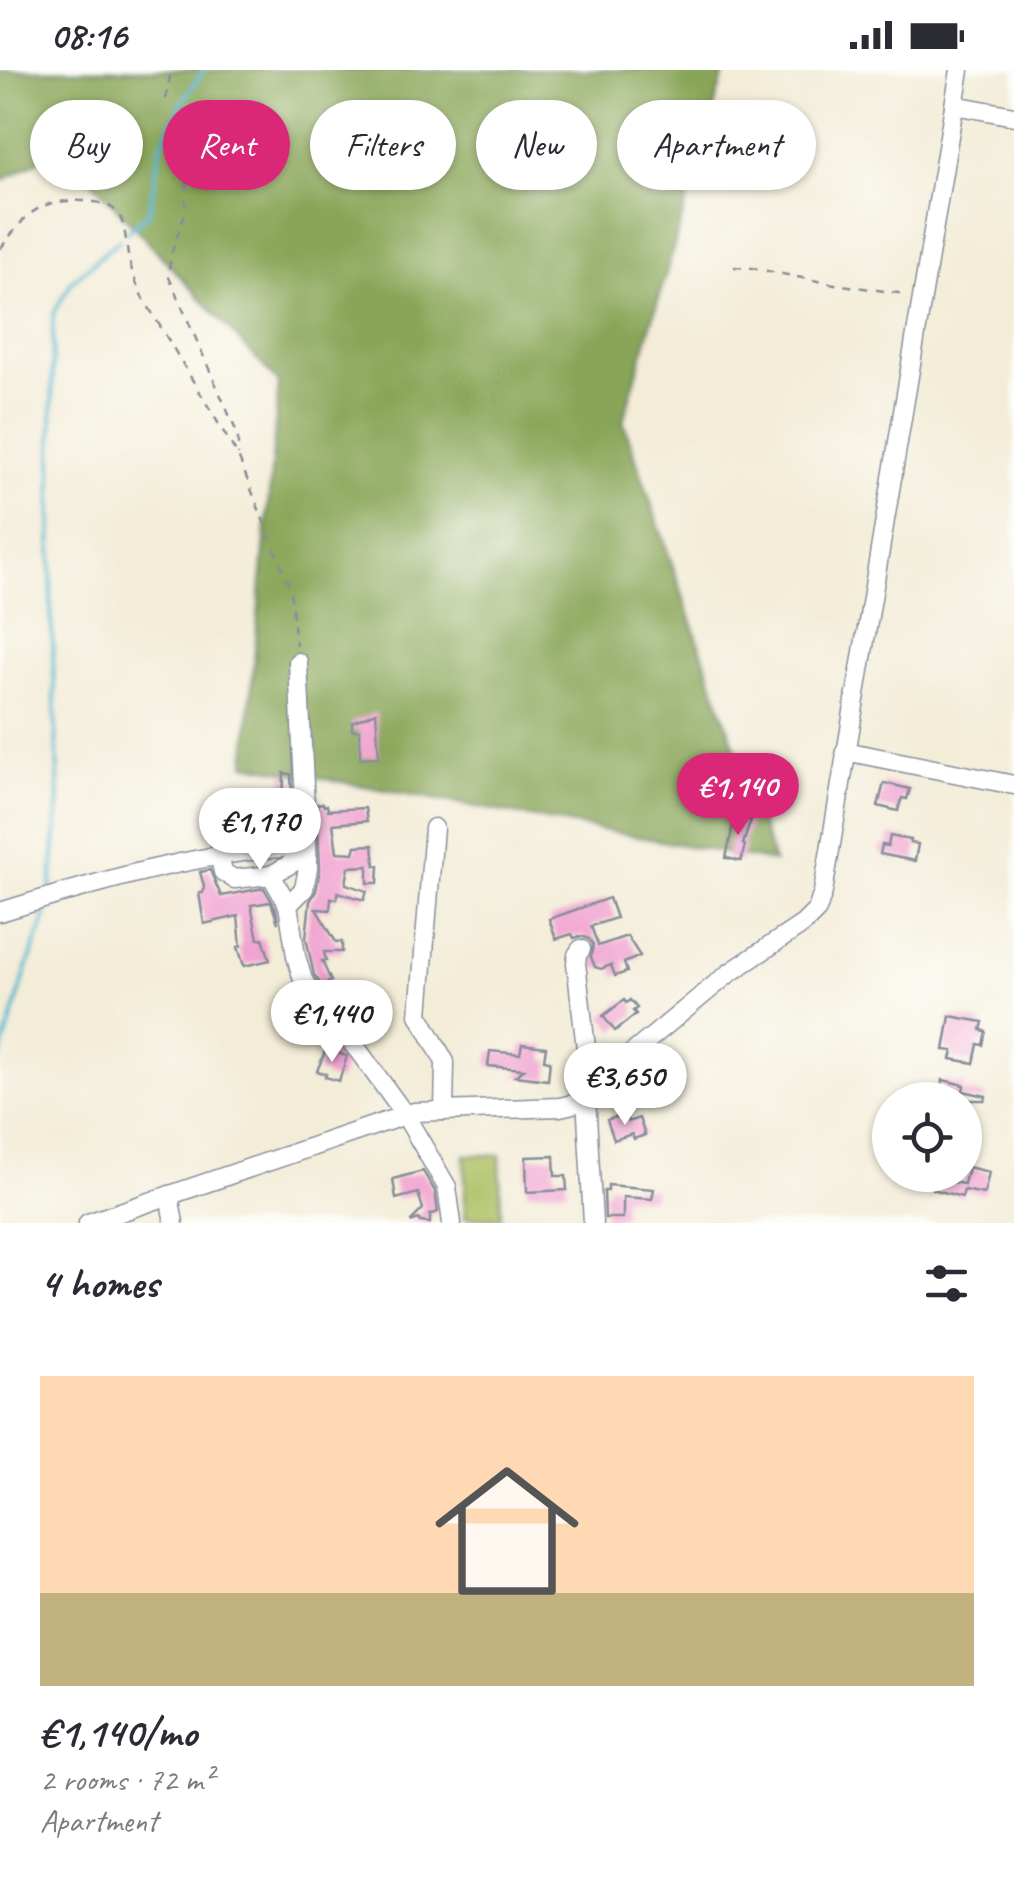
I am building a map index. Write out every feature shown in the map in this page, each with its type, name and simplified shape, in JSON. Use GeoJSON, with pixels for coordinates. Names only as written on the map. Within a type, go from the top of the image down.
{"type":"FeatureCollection","features":[{"type":"Feature","properties":{"kind":"street"},"geometry":{"type":"LineString","coordinates":[[88,1223],[405,1115],[578,1103],[601,1079],[728,974],[803,924],[817,910],[960,70]]}},
{"type":"Feature","properties":{"kind":"street"},"geometry":{"type":"LineString","coordinates":[[954,105],[1014,116]]}},
{"type":"Feature","properties":{"kind":"street"},"geometry":{"type":"LineString","coordinates":[[288,904],[304,889],[308,868],[298,662]]}},
{"type":"Feature","properties":{"kind":"street"},"geometry":{"type":"LineString","coordinates":[[845,751],[1014,785]]}},
{"type":"Feature","properties":{"kind":"street"},"geometry":{"type":"LineString","coordinates":[[219,854],[224,872],[234,879],[271,875],[296,860],[298,782],[302,770]]}},
{"type":"Feature","properties":{"kind":"street"},"geometry":{"type":"LineString","coordinates":[[434,828],[420,1014],[444,1062],[444,1110]]}},
{"type":"Feature","properties":{"kind":"street"},"geometry":{"type":"LineString","coordinates":[[0,912],[219,854],[296,848]]}},
{"type":"Feature","properties":{"kind":"street"},"geometry":{"type":"LineString","coordinates":[[271,875],[288,904],[303,980],[405,1115],[447,1187],[452,1223]]}},
{"type":"Feature","properties":{"kind":"street"},"geometry":{"type":"LineString","coordinates":[[581,949],[576,963],[588,1094],[593,1223]]}},
{"type":"Feature","properties":{"kind":"street"},"geometry":{"type":"LineString","coordinates":[[169,1195],[174,1223]]}},
{"type":"Feature","properties":{"kind":"path"},"geometry":{"type":"LineString","coordinates":[[166,99],[171,70]]}},
{"type":"Feature","properties":{"kind":"path"},"geometry":{"type":"LineString","coordinates":[[186,190],[185,212],[168,275],[238,435],[238,456]]}},
{"type":"Feature","properties":{"kind":"path"},"geometry":{"type":"LineString","coordinates":[[0,249],[16,226],[50,202],[111,206],[122,220],[139,291],[238,456],[290,588],[298,662]]}},
{"type":"Feature","properties":{"kind":"path"},"geometry":{"type":"LineString","coordinates":[[734,266],[922,296]]}},
{"type":"Feature","properties":{"kind":"green space"},"geometry":{"type":"Polygon","coordinates":[[[0,70],[725,70],[716,100],[617,100],[617,190],[690,190],[623,421],[774,862],[245,764],[279,383],[100,190],[143,190],[143,100],[30,100],[30,165],[0,182],[0,70]]]}},
{"type":"Feature","properties":{"kind":"green space"},"geometry":{"type":"Polygon","coordinates":[[[465,1155],[500,1155],[501,1218],[465,1218],[465,1155]]]}},
{"type":"Feature","properties":{"kind":"building"},"geometry":{"type":"Polygon","coordinates":[[[376,712],[379,757],[360,758],[360,730],[352,730],[352,722],[376,712]]]}},
{"type":"Feature","properties":{"kind":"building"},"geometry":{"type":"Polygon","coordinates":[[[284,773],[291,774],[293,817],[291,830],[282,836],[283,827],[264,825],[265,808],[283,810],[284,773]]]}},
{"type":"Feature","properties":{"kind":"building"},"geometry":{"type":"Polygon","coordinates":[[[884,783],[910,789],[898,811],[878,806],[884,783]]]}},
{"type":"Feature","properties":{"kind":"building"},"geometry":{"type":"Polygon","coordinates":[[[323,803],[328,810],[365,808],[367,821],[333,824],[337,852],[354,853],[356,846],[373,845],[375,865],[379,866],[378,883],[368,883],[368,866],[349,867],[346,884],[367,891],[364,900],[338,892],[337,899],[331,898],[330,910],[316,909],[336,942],[342,942],[342,952],[324,952],[326,961],[322,961],[331,981],[327,983],[337,1001],[334,1003],[314,975],[306,938],[310,901],[320,870],[317,804],[323,803]]]}},
{"type":"Feature","properties":{"kind":"building"},"geometry":{"type":"Polygon","coordinates":[[[735,815],[751,820],[741,861],[726,858],[735,815]]]}},
{"type":"Feature","properties":{"kind":"building"},"geometry":{"type":"Polygon","coordinates":[[[890,836],[918,844],[915,861],[880,854],[882,845],[888,846],[890,836]]]}},
{"type":"Feature","properties":{"kind":"building"},"geometry":{"type":"Polygon","coordinates":[[[210,870],[221,896],[264,888],[276,909],[278,923],[271,902],[251,905],[258,939],[263,938],[270,960],[244,966],[238,947],[238,916],[204,924],[200,872],[210,870]]]}},
{"type":"Feature","properties":{"kind":"building"},"geometry":{"type":"Polygon","coordinates":[[[609,898],[616,918],[591,926],[598,946],[627,936],[640,956],[624,963],[627,972],[615,976],[611,965],[595,967],[589,939],[574,938],[572,934],[556,939],[549,919],[609,898]]]}},
{"type":"Feature","properties":{"kind":"building"},"geometry":{"type":"Polygon","coordinates":[[[624,1000],[630,1000],[637,1008],[633,1011],[636,1014],[615,1031],[603,1016],[624,1000]]]}},
{"type":"Feature","properties":{"kind":"building"},"geometry":{"type":"Polygon","coordinates":[[[950,1016],[983,1022],[983,1045],[978,1044],[974,1063],[951,1059],[953,1051],[944,1050],[950,1016]]]}},
{"type":"Feature","properties":{"kind":"building"},"geometry":{"type":"Polygon","coordinates":[[[522,1044],[546,1047],[544,1060],[550,1061],[548,1080],[515,1076],[524,1069],[488,1066],[490,1051],[520,1054],[522,1044]]]}},
{"type":"Feature","properties":{"kind":"building"},"geometry":{"type":"Polygon","coordinates":[[[326,1049],[347,1056],[339,1081],[317,1071],[326,1049]]]}},
{"type":"Feature","properties":{"kind":"building"},"geometry":{"type":"Polygon","coordinates":[[[625,1114],[628,1122],[639,1118],[645,1135],[634,1139],[632,1134],[614,1140],[607,1120],[625,1114]]]}},
{"type":"Feature","properties":{"kind":"building"},"geometry":{"type":"Polygon","coordinates":[[[554,1156],[555,1176],[566,1176],[567,1190],[527,1192],[526,1157],[554,1156]]]}},
{"type":"Feature","properties":{"kind":"building"},"geometry":{"type":"Polygon","coordinates":[[[982,1170],[989,1172],[984,1194],[974,1192],[982,1192],[982,1170]]]}},
{"type":"Feature","properties":{"kind":"building"},"geometry":{"type":"Polygon","coordinates":[[[423,1171],[435,1191],[438,1212],[430,1215],[430,1223],[419,1219],[410,1222],[423,1209],[418,1193],[396,1199],[393,1179],[423,1171]]]}},
{"type":"Feature","properties":{"kind":"building"},"geometry":{"type":"Polygon","coordinates":[[[608,1185],[654,1189],[652,1199],[623,1197],[623,1218],[605,1218],[604,1191],[608,1191],[608,1185]]]}},
{"type":"Feature","properties":{"kind":"waterway"},"geometry":{"type":"LineString","coordinates":[[127,232],[149,213],[160,147],[204,70]]}},
{"type":"Feature","properties":{"kind":"waterway"},"geometry":{"type":"LineString","coordinates":[[51,888],[59,801],[51,608],[53,314],[72,281],[119,240]]}},
{"type":"Feature","properties":{"kind":"waterway"},"geometry":{"type":"LineString","coordinates":[[0,1058],[48,902]]}}]}
